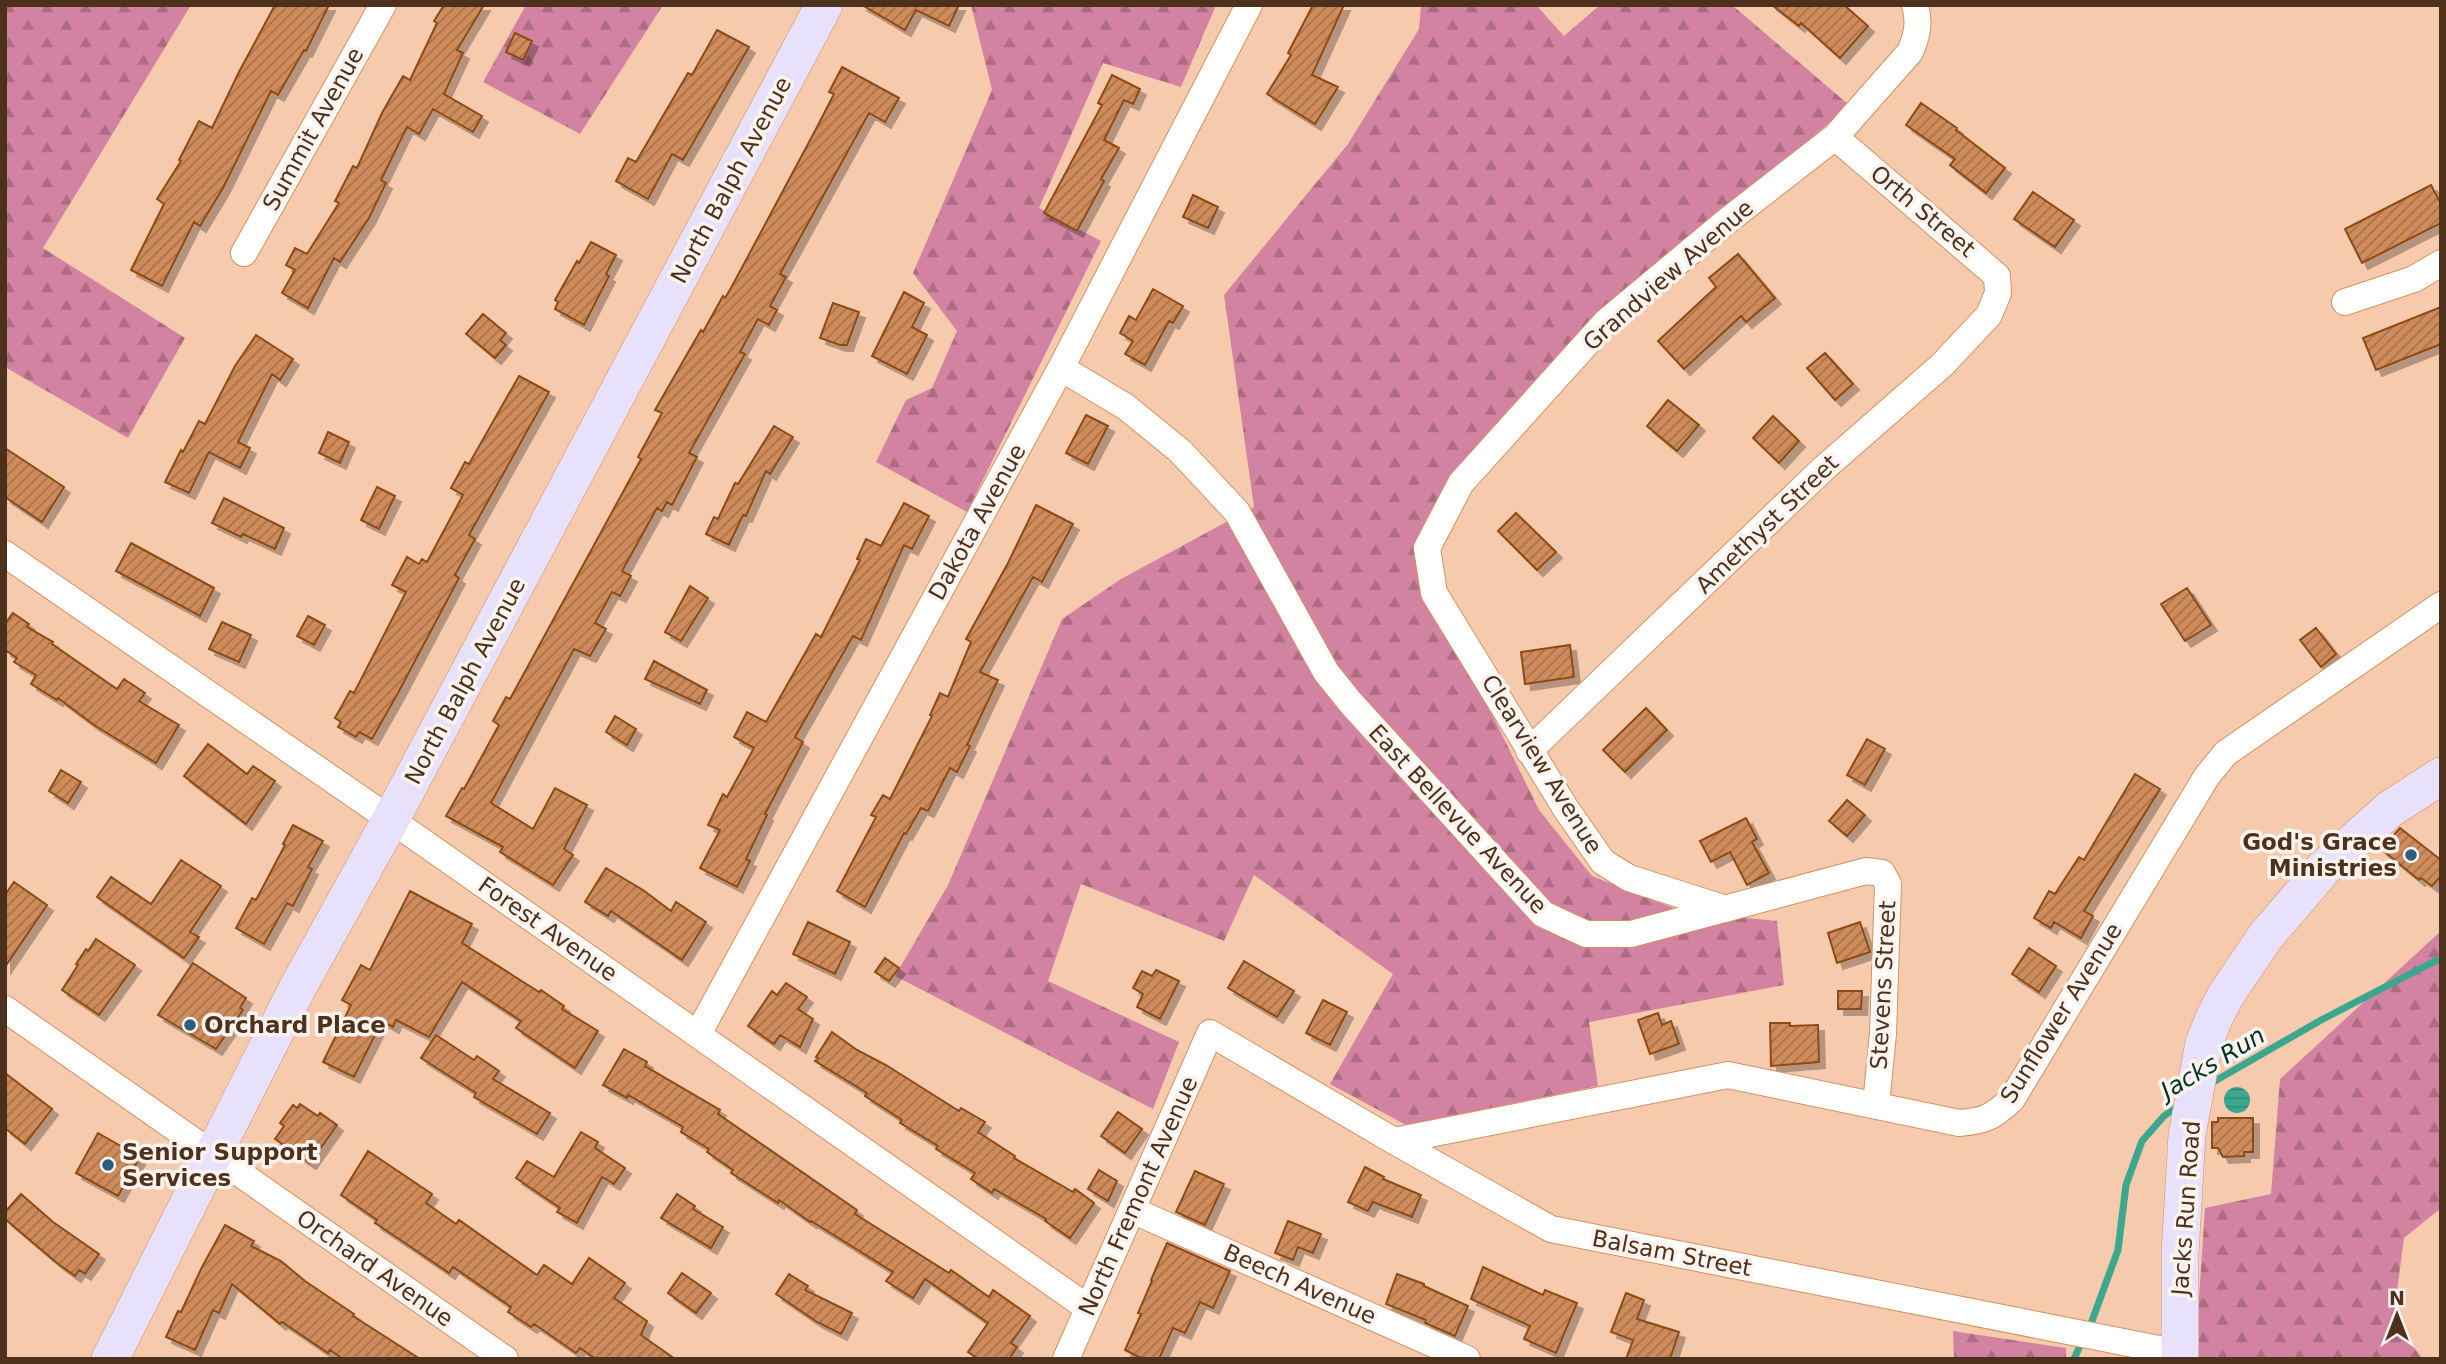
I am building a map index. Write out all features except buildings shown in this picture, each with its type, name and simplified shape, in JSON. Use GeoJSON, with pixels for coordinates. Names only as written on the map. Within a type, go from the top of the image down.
{"type":"FeatureCollection","features":[{"type":"Feature","properties":{"kind":"street","name":"Summit Avenue"},"geometry":{"type":"LineString","coordinates":[[244,253],[383,5]]}},
{"type":"Feature","properties":{"kind":"street","name":"North Balph Avenue"},"geometry":{"type":"LineString","coordinates":[[110,1359],[298,987],[391,819],[824,5]]}},
{"type":"Feature","properties":{"kind":"street","name":"Dakota Avenue"},"geometry":{"type":"LineString","coordinates":[[698,1034],[1061,368],[1249,5]]}},
{"type":"Feature","properties":{"kind":"street","name":"Grandview Avenue"},"geometry":{"type":"LineString","coordinates":[[1427,548],[1461,483],[1606,322],[1727,221],[1835,137],[1910,52],[1917,35],[1916,10]]}},
{"type":"Feature","properties":{"kind":"street","name":"Orth Street"},"geometry":{"type":"LineString","coordinates":[[1835,137],[1985,264],[1997,276],[1998,293]]}},
{"type":"Feature","properties":{"kind":"street"},"geometry":{"type":"LineString","coordinates":[[2345,302],[2413,279],[2441,263]]}},
{"type":"Feature","properties":{"kind":"street","name":"Amethyst Street"},"geometry":{"type":"LineString","coordinates":[[1529,751],[1823,469],[1942,365],[1989,315],[1998,293]]}},
{"type":"Feature","properties":{"kind":"street","name":"East Bellevue Avenue"},"geometry":{"type":"LineString","coordinates":[[1061,368],[1126,407],[1180,452],[1237,512],[1326,672],[1495,864],[1543,914],[1586,934],[1631,934],[1866,870],[1876,871]]}},
{"type":"Feature","properties":{"kind":"street","name":"Clearview Avenue"},"geometry":{"type":"LineString","coordinates":[[1427,548],[1434,593],[1479,663],[1529,751],[1603,862],[1629,878],[1726,909]]}},
{"type":"Feature","properties":{"kind":"street","name":"Forest Avenue"},"geometry":{"type":"LineString","coordinates":[[5,554],[391,819],[1088,1308]]}},
{"type":"Feature","properties":{"kind":"street","name":"Sunflower Avenue"},"geometry":{"type":"LineString","coordinates":[[1394,1141],[1728,1074],[1959,1123],[1981,1121],[1996,1114],[2012,1099],[2207,776],[2226,753],[2441,605]]}},
{"type":"Feature","properties":{"kind":"street","name":"Jacks Run Road"},"geometry":{"type":"LineString","coordinates":[[2179,1356],[2180,1254],[2187,1135],[2204,1043],[2225,995],[2265,937],[2355,838],[2390,809],[2441,776]]}},
{"type":"Feature","properties":{"kind":"street","name":"Stevens Street"},"geometry":{"type":"LineString","coordinates":[[1876,871],[1885,877],[1888,884],[1883,1034],[1876,1104]]}},
{"type":"Feature","properties":{"kind":"street","name":"Orchard Avenue"},"geometry":{"type":"LineString","coordinates":[[5,1009],[505,1359]]}},
{"type":"Feature","properties":{"kind":"street","name":"Balsam Street"},"geometry":{"type":"LineString","coordinates":[[1210,1033],[1551,1229],[2179,1356]]}},
{"type":"Feature","properties":{"kind":"street","name":"North Fremont Avenue"},"geometry":{"type":"LineString","coordinates":[[1066,1359],[1210,1033]]}},
{"type":"Feature","properties":{"kind":"street","name":"Beech Avenue"},"geometry":{"type":"LineString","coordinates":[[1132,1210],[1467,1359]]}},
{"type":"Feature","properties":{"kind":"green space"},"geometry":{"type":"Polygon","coordinates":[[[5,5],[191,5],[43,248],[185,338],[128,438],[5,367],[5,5]]]}},
{"type":"Feature","properties":{"kind":"green space"},"geometry":{"type":"Polygon","coordinates":[[[526,5],[663,5],[580,134],[483,82],[526,5]]]}},
{"type":"Feature","properties":{"kind":"green space"},"geometry":{"type":"Polygon","coordinates":[[[971,5],[1216,5],[1181,87],[1103,63],[1039,208],[1101,241],[967,512],[876,462],[906,400],[932,388],[957,331],[913,273],[992,90],[971,5]]]}},
{"type":"Feature","properties":{"kind":"green space"},"geometry":{"type":"Polygon","coordinates":[[[1421,5],[1536,5],[1564,36],[1600,5],[1732,5],[1849,105],[1715,224],[1601,311],[1417,562],[1539,810],[1592,876],[1684,912],[1777,921],[1784,985],[1589,1022],[1598,1086],[1406,1125],[1330,1084],[1393,974],[1254,875],[1224,941],[1081,884],[1048,981],[1179,1042],[1153,1109],[895,976],[948,885],[1062,619],[1121,579],[1254,507],[1224,295],[1348,144],[1419,29],[1421,5]]]}},
{"type":"Feature","properties":{"kind":"green space"},"geometry":{"type":"Polygon","coordinates":[[[2441,931],[2441,1208],[2404,1238],[2393,1321],[2423,1359],[2195,1359],[2205,1208],[2271,1194],[2280,1079],[2441,931]]]}},
{"type":"Feature","properties":{"kind":"green space"},"geometry":{"type":"Polygon","coordinates":[[[1953,1331],[2066,1348],[2066,1359],[1954,1359],[1953,1331]]]}},
{"type":"Feature","properties":{"kind":"water"},"geometry":{"type":"Polygon","coordinates":[[[2237,1087],[2246,1091],[2250,1100],[2246,1109],[2237,1113],[2228,1109],[2224,1100],[2228,1091],[2237,1087]]]}},
{"type":"Feature","properties":{"kind":"waterway","name":"Jacks Run"},"geometry":{"type":"LineString","coordinates":[[2208,1085],[2323,1019],[2441,958]]}},
{"type":"Feature","properties":{"kind":"waterway","name":"Jacks Run"},"geometry":{"type":"LineString","coordinates":[[2089,1329],[2118,1250],[2126,1185],[2142,1141],[2164,1116],[2178,1106]]}},
{"type":"Feature","properties":{"kind":"waterway","name":"Jacks Run"},"geometry":{"type":"LineString","coordinates":[[2074,1359],[2083,1339]]}},
{"type":"Feature","properties":{"kind":"place","name":"God's Grace Ministries"},"geometry":{"type":"Point","coordinates":[2411,855]}},
{"type":"Feature","properties":{"kind":"place","name":"Orchard Place"},"geometry":{"type":"Point","coordinates":[190,1025]}},
{"type":"Feature","properties":{"kind":"place","name":"Senior Support Services"},"geometry":{"type":"Point","coordinates":[108,1165]}}]}
